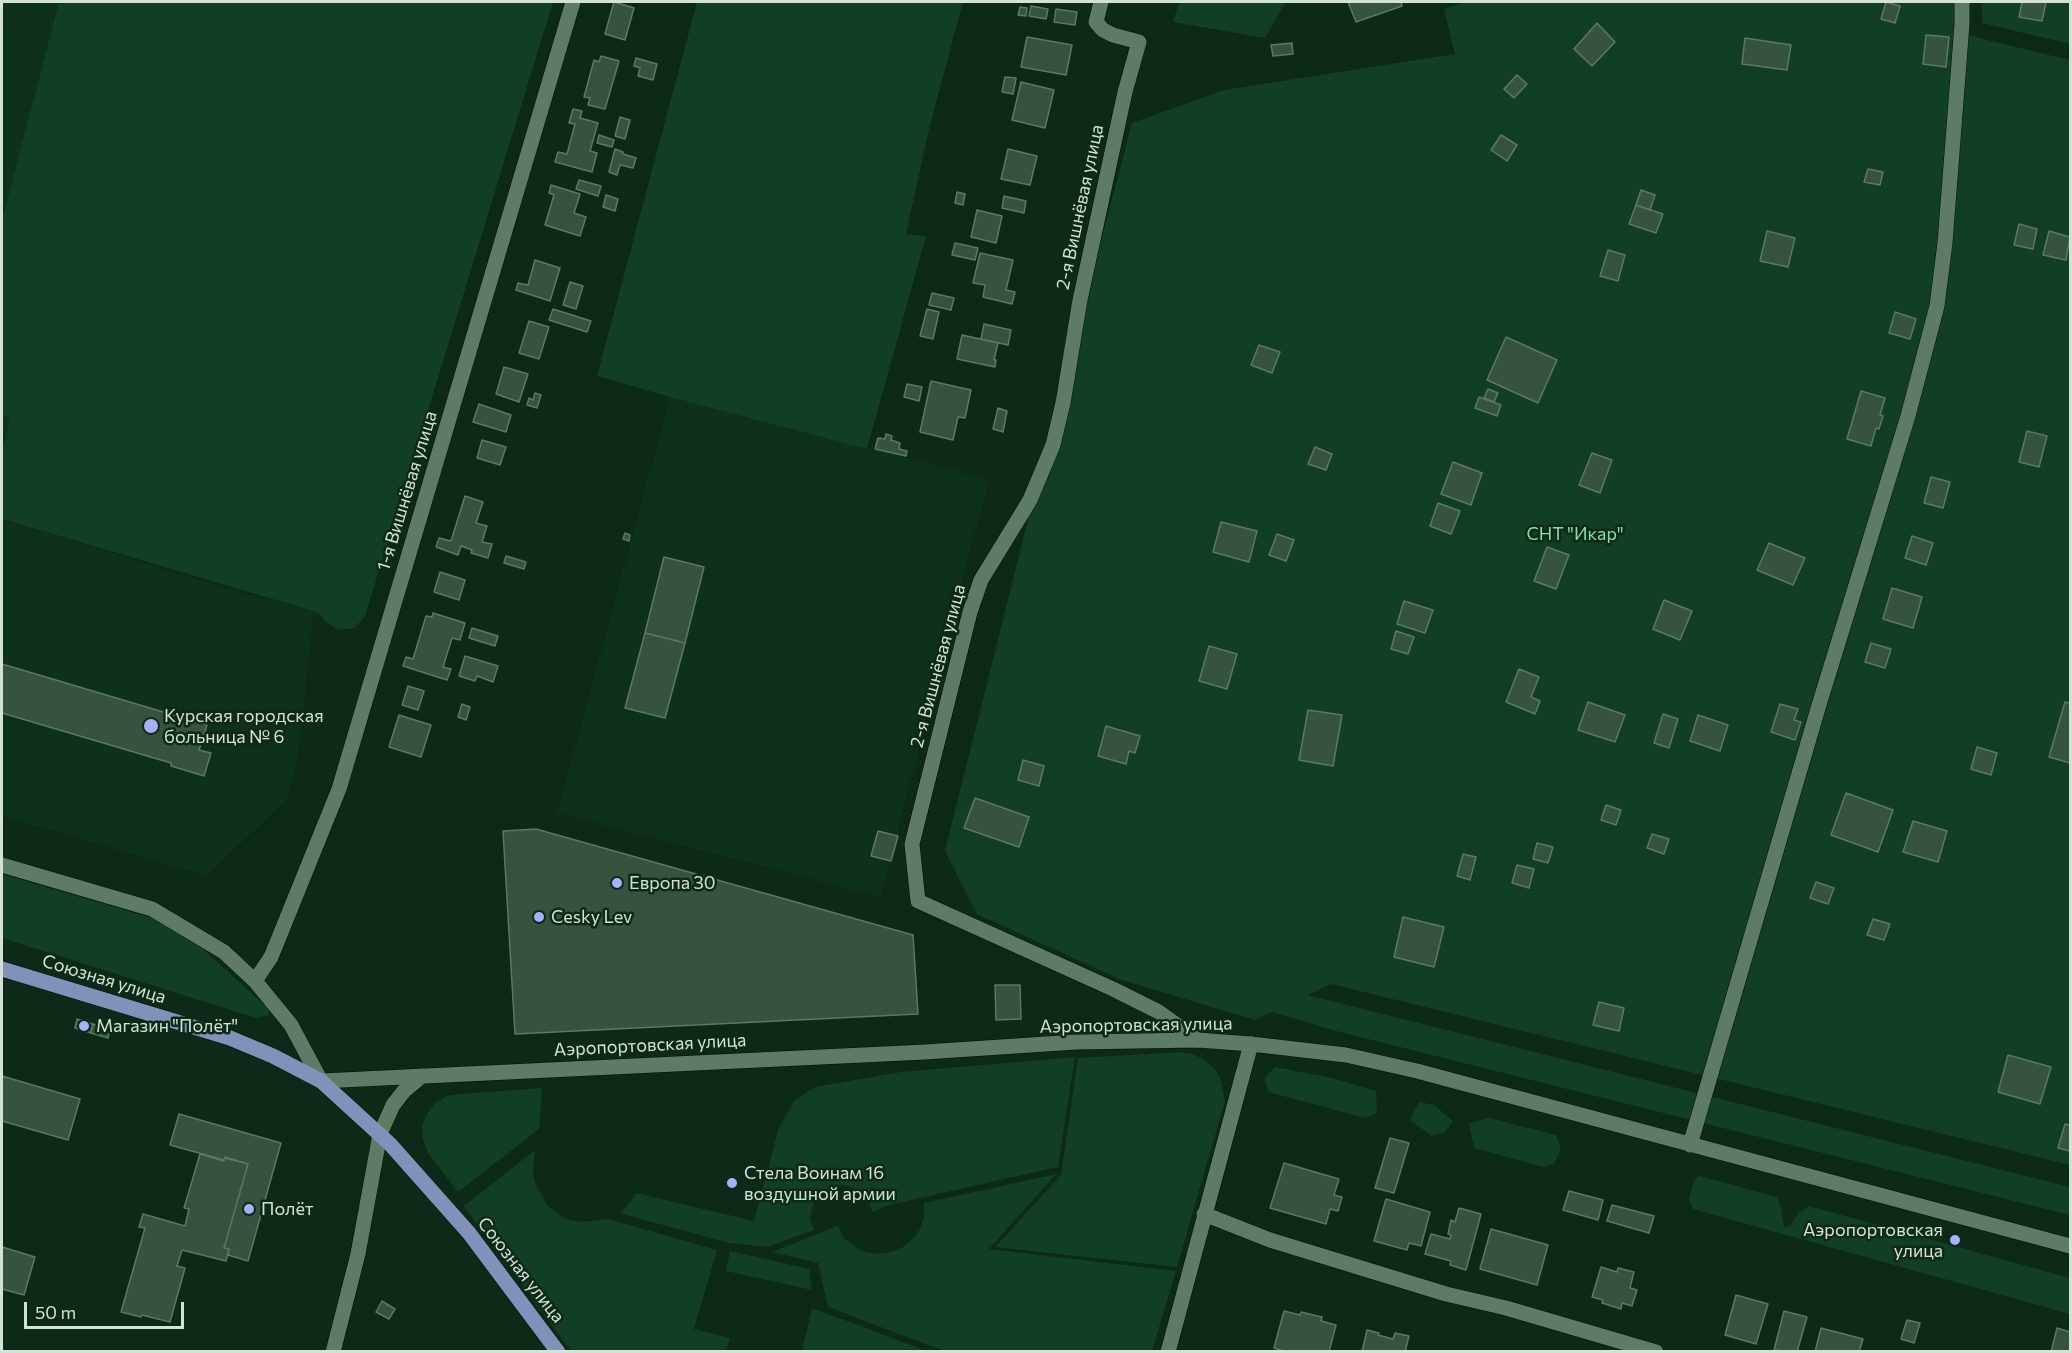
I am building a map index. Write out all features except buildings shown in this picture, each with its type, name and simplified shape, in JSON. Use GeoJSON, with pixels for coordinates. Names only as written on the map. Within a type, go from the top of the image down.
{"type":"FeatureCollection","features":[{"type":"Feature","properties":{"kind":"main road","name":"Союзная улица"},"geometry":{"type":"LineString","coordinates":[[2,969],[230,1038],[273,1056],[321,1081],[380,1134],[469,1233],[558,1352]]}},
{"type":"Feature","properties":{"kind":"street","name":"1-я Вишнёвая улица"},"geometry":{"type":"LineString","coordinates":[[255,981],[271,957],[279,939],[339,789],[573,2]]}},
{"type":"Feature","properties":{"kind":"street","name":"2-я Вишнёвая улица"},"geometry":{"type":"LineString","coordinates":[[1101,2],[1096,22],[1103,30],[1139,42],[1125,92],[1083,288],[1056,435],[1030,500],[981,580],[970,612],[912,844],[918,901],[1113,989],[1159,1012],[1198,1040]]}},
{"type":"Feature","properties":{"kind":"street"},"geometry":{"type":"LineString","coordinates":[[1690,1145],[1822,696],[1908,416],[1937,306],[1945,243],[1962,2]]}},
{"type":"Feature","properties":{"kind":"street"},"geometry":{"type":"LineString","coordinates":[[2,865],[152,909],[224,952],[255,981],[291,1025],[321,1081]]}},
{"type":"Feature","properties":{"kind":"street","name":"Аэропортовская улица"},"geometry":{"type":"LineString","coordinates":[[321,1081],[925,1052],[1076,1042],[1198,1040],[1251,1044],[1346,1054],[1417,1071],[2070,1246]]}},
{"type":"Feature","properties":{"kind":"street"},"geometry":{"type":"LineString","coordinates":[[1168,1352],[1251,1044]]}},
{"type":"Feature","properties":{"kind":"street"},"geometry":{"type":"LineString","coordinates":[[333,1352],[358,1254],[380,1134],[393,1105],[404,1091],[422,1076]]}},
{"type":"Feature","properties":{"kind":"street"},"geometry":{"type":"LineString","coordinates":[[1204,1214],[1270,1239],[1446,1294],[1506,1308],[1656,1352]]}},
{"type":"Feature","properties":{"kind":"shaded area"},"geometry":{"type":"Polygon","coordinates":[[[2,2],[59,2],[2,220],[2,2]]]}},
{"type":"Feature","properties":{"kind":"shaded area"},"geometry":{"type":"Polygon","coordinates":[[[670,397],[989,479],[881,897],[557,813],[670,397]]]}},
{"type":"Feature","properties":{"kind":"shaded area"},"geometry":{"type":"Polygon","coordinates":[[[2,416],[10,418],[2,451],[2,416]]]}},
{"type":"Feature","properties":{"kind":"shaded area","name":"Курская городская больница № 6"},"geometry":{"type":"Polygon","coordinates":[[[2,519],[233,590],[314,611],[298,760],[287,799],[207,876],[2,816],[2,519]]]}},
{"type":"Feature","properties":{"kind":"green space"},"geometry":{"type":"Polygon","coordinates":[[[59,2],[553,2],[365,616],[355,628],[339,630],[325,622],[321,615],[313,611],[2,519],[2,451],[10,418],[2,416],[2,220],[59,2]]]}},
{"type":"Feature","properties":{"kind":"green space"},"geometry":{"type":"Polygon","coordinates":[[[697,2],[963,2],[929,129],[906,234],[926,236],[867,449],[597,376],[697,2]]]}},
{"type":"Feature","properties":{"kind":"green space"},"geometry":{"type":"Polygon","coordinates":[[[1179,2],[1286,2],[1265,38],[1173,22],[1179,2]]]}},
{"type":"Feature","properties":{"kind":"green space","name":"СНТ \"Икар\""},"geometry":{"type":"Polygon","coordinates":[[[1465,2],[1956,2],[1957,31],[2070,60],[2070,1165],[1331,984],[1308,995],[2070,1187],[2070,1215],[1332,1030],[1272,1012],[1255,1020],[1119,979],[977,914],[945,851],[1035,492],[1132,123],[1224,90],[1455,54],[1444,9],[1465,2]]]}},
{"type":"Feature","properties":{"kind":"green space"},"geometry":{"type":"Polygon","coordinates":[[[1982,2],[2070,2],[2070,44],[1982,23],[1982,2]]]}},
{"type":"Feature","properties":{"kind":"green space"},"geometry":{"type":"Polygon","coordinates":[[[2,874],[162,921],[193,940],[268,1008],[269,1015],[256,1018],[2,938],[2,874]]]}},
{"type":"Feature","properties":{"kind":"green space"},"geometry":{"type":"Polygon","coordinates":[[[1180,1052],[1203,1059],[1213,1067],[1220,1077],[1225,1101],[1177,1267],[995,1247],[1061,1175],[1078,1058],[1180,1052]]]}},
{"type":"Feature","properties":{"kind":"green space"},"geometry":{"type":"Polygon","coordinates":[[[1075,1057],[1058,1167],[889,1205],[872,1212],[869,1200],[860,1191],[849,1186],[836,1185],[825,1190],[816,1198],[810,1219],[814,1230],[767,1247],[729,1243],[619,1213],[636,1193],[754,1221],[779,1127],[795,1100],[815,1087],[901,1072],[1075,1057]]]}},
{"type":"Feature","properties":{"kind":"green space"},"geometry":{"type":"Polygon","coordinates":[[[1275,1067],[1332,1078],[1376,1091],[1377,1113],[1366,1118],[1268,1092],[1265,1078],[1275,1067]]]}},
{"type":"Feature","properties":{"kind":"green space"},"geometry":{"type":"Polygon","coordinates":[[[542,1088],[539,1129],[458,1192],[428,1153],[423,1140],[422,1126],[435,1103],[447,1096],[460,1094],[542,1088]]]}},
{"type":"Feature","properties":{"kind":"green space"},"geometry":{"type":"Polygon","coordinates":[[[1419,1102],[1434,1105],[1453,1121],[1445,1132],[1432,1136],[1410,1120],[1419,1102]]]}},
{"type":"Feature","properties":{"kind":"green space"},"geometry":{"type":"Polygon","coordinates":[[[1489,1118],[1556,1135],[1561,1149],[1554,1164],[1543,1167],[1474,1148],[1469,1123],[1489,1118]]]}},
{"type":"Feature","properties":{"kind":"green space"},"geometry":{"type":"Polygon","coordinates":[[[535,1150],[533,1170],[535,1183],[547,1205],[558,1214],[569,1220],[582,1222],[608,1219],[717,1250],[694,1329],[730,1338],[726,1351],[571,1351],[464,1206],[535,1150]]]}},
{"type":"Feature","properties":{"kind":"green space"},"geometry":{"type":"Polygon","coordinates":[[[1056,1174],[989,1249],[1176,1271],[1152,1351],[944,1351],[828,1307],[818,1263],[772,1252],[838,1226],[844,1238],[865,1252],[878,1254],[891,1252],[903,1247],[920,1229],[924,1217],[924,1203],[1056,1174]]]}},
{"type":"Feature","properties":{"kind":"green space"},"geometry":{"type":"Polygon","coordinates":[[[1699,1176],[1777,1197],[1784,1227],[1790,1226],[1798,1213],[1809,1206],[2070,1278],[2070,1314],[1693,1209],[1689,1199],[1694,1180],[1699,1176]]]}},
{"type":"Feature","properties":{"kind":"green space"},"geometry":{"type":"Polygon","coordinates":[[[730,1251],[809,1269],[812,1290],[726,1271],[730,1251]]]}},
{"type":"Feature","properties":{"kind":"green space"},"geometry":{"type":"Polygon","coordinates":[[[812,1308],[927,1351],[802,1351],[812,1308]]]}},
{"type":"Feature","properties":{"kind":"place","name":"Курская городская больница № 6"},"geometry":{"type":"Point","coordinates":[151,726]}},
{"type":"Feature","properties":{"kind":"place","name":"Европа 30"},"geometry":{"type":"Point","coordinates":[617,883]}},
{"type":"Feature","properties":{"kind":"place","name":"Cesky Lev"},"geometry":{"type":"Point","coordinates":[539,917]}},
{"type":"Feature","properties":{"kind":"place","name":"Магазин \"Полёт\""},"geometry":{"type":"Point","coordinates":[84,1026]}},
{"type":"Feature","properties":{"kind":"place","name":"Стела Воинам 16 воздушной армии"},"geometry":{"type":"Point","coordinates":[732,1183]}},
{"type":"Feature","properties":{"kind":"place","name":"Полёт"},"geometry":{"type":"Point","coordinates":[249,1209]}},
{"type":"Feature","properties":{"kind":"place","name":"Аэропортовская улица"},"geometry":{"type":"Point","coordinates":[1955,1240]}}]}
